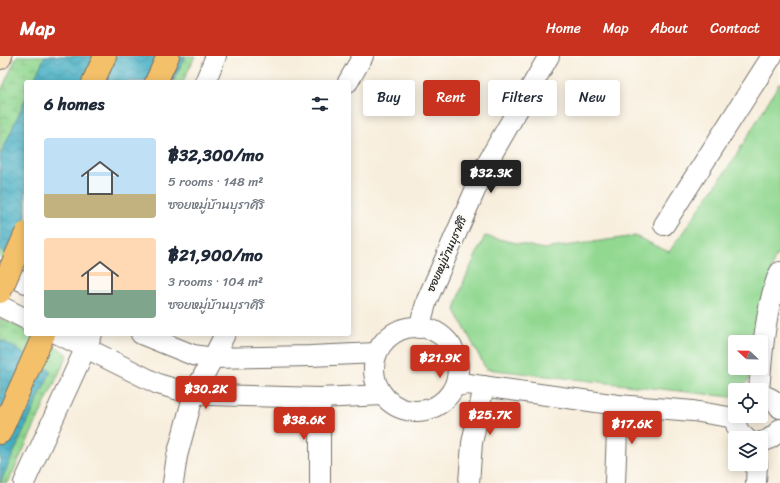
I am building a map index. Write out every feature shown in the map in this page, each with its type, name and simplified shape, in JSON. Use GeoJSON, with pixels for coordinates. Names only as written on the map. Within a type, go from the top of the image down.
{"type":"FeatureCollection","features":[{"type":"Feature","properties":{"kind":"highway"},"geometry":{"type":"LineString","coordinates":[[94,80],[105,56]]}},
{"type":"Feature","properties":{"kind":"highway"},"geometry":{"type":"LineString","coordinates":[[157,80],[168,56]]}},
{"type":"Feature","properties":{"kind":"highway"},"geometry":{"type":"LineString","coordinates":[[0,292],[24,238]]}},
{"type":"Feature","properties":{"kind":"highway"},"geometry":{"type":"LineString","coordinates":[[0,433],[43,336]]}},
{"type":"Feature","properties":{"kind":"street"},"geometry":{"type":"LineString","coordinates":[[206,80],[216,56]]}},
{"type":"Feature","properties":{"kind":"street"},"geometry":{"type":"LineString","coordinates":[[349,80],[362,56]]}},
{"type":"Feature","properties":{"kind":"street","name":"ซอยหมู่บ้านบุราศิริ"},"geometry":{"type":"LineString","coordinates":[[419,328],[427,300],[488,161],[549,56]]}},
{"type":"Feature","properties":{"kind":"street"},"geometry":{"type":"LineString","coordinates":[[664,225],[772,56]]}},
{"type":"Feature","properties":{"kind":"street"},"geometry":{"type":"LineString","coordinates":[[0,271],[24,282]]}},
{"type":"Feature","properties":{"kind":"street"},"geometry":{"type":"LineString","coordinates":[[760,383],[769,307],[780,272]]}},
{"type":"Feature","properties":{"kind":"street"},"geometry":{"type":"LineString","coordinates":[[0,306],[24,318]]}},
{"type":"Feature","properties":{"kind":"street"},"geometry":{"type":"LineString","coordinates":[[411,327],[426,328],[439,334],[450,344],[456,357],[458,371],[455,386],[447,398],[435,406],[421,411],[407,410],[394,405],[383,395],[376,382],[374,367],[378,353],[385,340],[397,331],[411,327]]}},
{"type":"Feature","properties":{"kind":"street"},"geometry":{"type":"LineString","coordinates":[[67,336],[89,341],[158,384],[194,393],[228,396],[320,398],[383,395]]}},
{"type":"Feature","properties":{"kind":"street"},"geometry":{"type":"LineString","coordinates":[[146,336],[193,355],[213,358],[378,353]]}},
{"type":"Feature","properties":{"kind":"street"},"geometry":{"type":"LineString","coordinates":[[173,483],[177,456],[194,393],[224,336]]}},
{"type":"Feature","properties":{"kind":"street"},"geometry":{"type":"LineString","coordinates":[[24,483],[89,341]]}},
{"type":"Feature","properties":{"kind":"street"},"geometry":{"type":"LineString","coordinates":[[455,386],[468,384],[618,405],[693,411],[728,416]]}},
{"type":"Feature","properties":{"kind":"street"},"geometry":{"type":"LineString","coordinates":[[469,483],[472,443],[484,386]]}},
{"type":"Feature","properties":{"kind":"street"},"geometry":{"type":"LineString","coordinates":[[768,396],[776,401],[780,408]]}},
{"type":"Feature","properties":{"kind":"street"},"geometry":{"type":"LineString","coordinates":[[320,398],[320,483]]}},
{"type":"Feature","properties":{"kind":"street"},"geometry":{"type":"LineString","coordinates":[[615,483],[618,405]]}},
{"type":"Feature","properties":{"kind":"street"},"geometry":{"type":"LineString","coordinates":[[768,440],[780,429]]}},
{"type":"Feature","properties":{"kind":"street"},"geometry":{"type":"LineString","coordinates":[[756,483],[757,471]]}},
{"type":"Feature","properties":{"kind":"green space"},"geometry":{"type":"Polygon","coordinates":[[[17,56],[195,56],[184,80],[24,80],[24,267],[0,258],[0,93],[17,56]]]}},
{"type":"Feature","properties":{"kind":"green space"},"geometry":{"type":"Polygon","coordinates":[[[780,82],[780,250],[774,260],[758,335],[728,335],[728,375],[749,375],[746,383],[728,383],[728,397],[486,369],[455,310],[464,281],[485,236],[544,249],[635,236],[669,252],[734,159],[780,82]]]}},
{"type":"Feature","properties":{"kind":"green space"},"geometry":{"type":"Polygon","coordinates":[[[0,318],[24,329],[24,336],[36,336],[68,354],[8,483],[0,483],[0,318]]]}},
{"type":"Feature","properties":{"kind":"water"},"geometry":{"type":"Polygon","coordinates":[[[45,56],[185,56],[174,80],[34,80],[45,56]]]}},
{"type":"Feature","properties":{"kind":"water"},"geometry":{"type":"Polygon","coordinates":[[[24,102],[24,258],[0,251],[0,156],[24,102]]]}},
{"type":"Feature","properties":{"kind":"water"},"geometry":{"type":"Polygon","coordinates":[[[0,340],[51,371],[0,483],[0,340]]]}}]}
